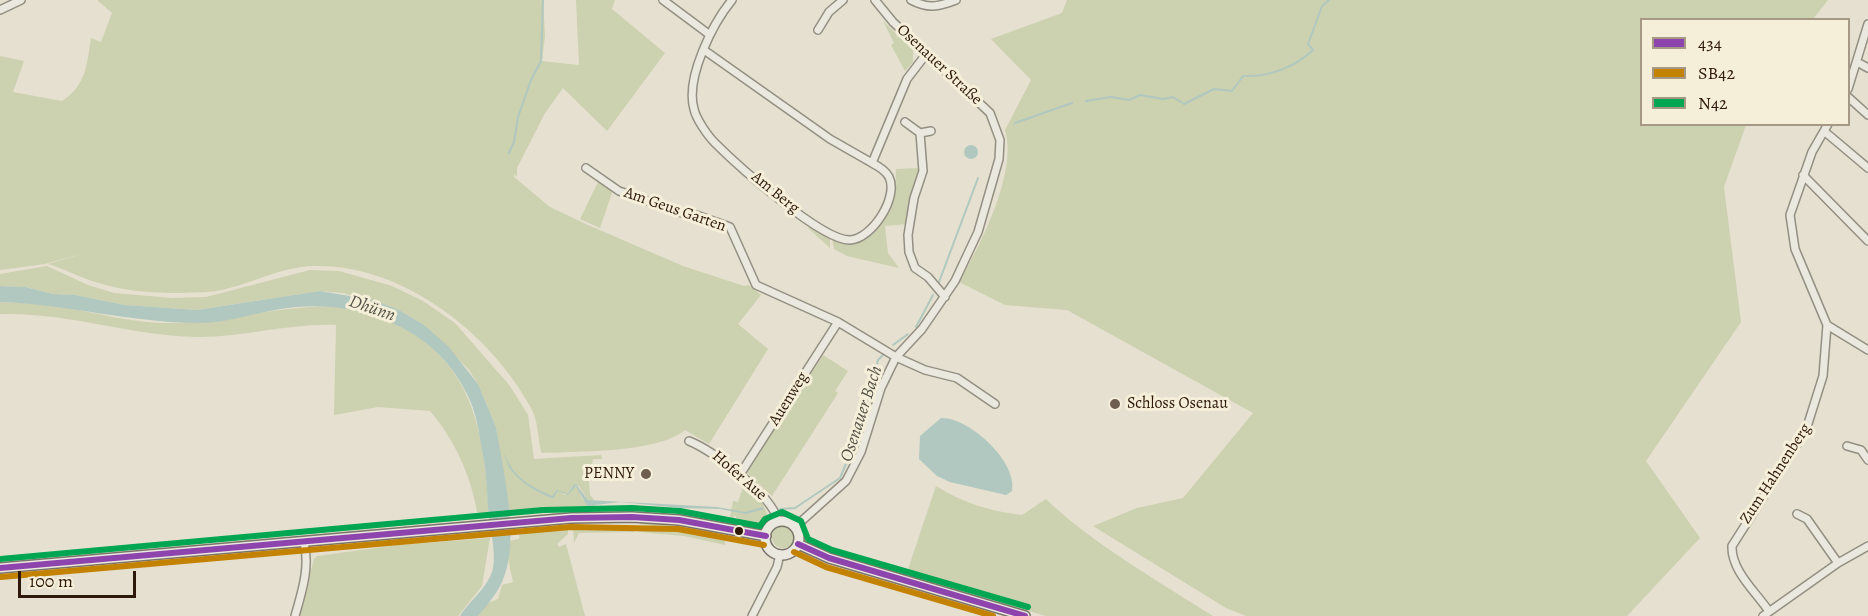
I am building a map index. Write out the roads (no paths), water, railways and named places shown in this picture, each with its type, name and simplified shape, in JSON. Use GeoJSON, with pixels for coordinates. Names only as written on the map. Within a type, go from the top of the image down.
{"type":"FeatureCollection","features":[{"type":"Feature","properties":{"kind":"main road"},"geometry":{"type":"LineString","coordinates":[[0,568],[517,522],[632,517],[680,520],[766,536]]}},
{"type":"Feature","properties":{"kind":"main road"},"geometry":{"type":"LineString","coordinates":[[778,521],[787,522],[795,527],[799,537],[798,544],[791,552],[780,554],[770,549],[766,536],[768,528],[778,521]]}},
{"type":"Feature","properties":{"kind":"main road"},"geometry":{"type":"LineString","coordinates":[[798,544],[829,558],[1025,616]]}},
{"type":"Feature","properties":{"kind":"street"},"geometry":{"type":"LineString","coordinates":[[0,10],[21,0]]}},
{"type":"Feature","properties":{"kind":"street","name":"Am Berg"},"geometry":{"type":"LineString","coordinates":[[704,50],[830,139],[872,163],[889,177],[892,189],[878,222],[863,237],[850,240],[834,237],[777,197],[713,142],[694,109],[692,87],[704,50],[710,35],[732,0]]}},
{"type":"Feature","properties":{"kind":"street"},"geometry":{"type":"LineString","coordinates":[[818,30],[829,12],[843,0]]}},
{"type":"Feature","properties":{"kind":"street","name":"Osenauer Straße"},"geometry":{"type":"LineString","coordinates":[[795,527],[846,481],[861,452],[881,388],[896,357],[922,329],[945,297],[978,232],[999,159],[1000,140],[990,113],[893,22],[875,0]]}},
{"type":"Feature","properties":{"kind":"street"},"geometry":{"type":"LineString","coordinates":[[910,0],[926,7],[939,7],[956,0]]}},
{"type":"Feature","properties":{"kind":"street"},"geometry":{"type":"LineString","coordinates":[[665,1],[710,35]]}},
{"type":"Feature","properties":{"kind":"street"},"geometry":{"type":"LineString","coordinates":[[1850,82],[1868,24]]}},
{"type":"Feature","properties":{"kind":"street"},"geometry":{"type":"LineString","coordinates":[[872,163],[907,78],[927,53]]}},
{"type":"Feature","properties":{"kind":"street"},"geometry":{"type":"LineString","coordinates":[[1857,62],[1868,68]]}},
{"type":"Feature","properties":{"kind":"street"},"geometry":{"type":"LineString","coordinates":[[1850,99],[1868,115]]}},
{"type":"Feature","properties":{"kind":"street"},"geometry":{"type":"LineString","coordinates":[[905,122],[920,133],[931,131]]}},
{"type":"Feature","properties":{"kind":"street"},"geometry":{"type":"LineString","coordinates":[[1826,128],[1868,168]]}},
{"type":"Feature","properties":{"kind":"street","name":"Zum Hahnenberg"},"geometry":{"type":"LineString","coordinates":[[1766,613],[1737,568],[1731,556],[1732,546],[1812,416],[1823,376],[1827,325],[1795,249],[1790,215],[1803,175],[1826,128]]}},
{"type":"Feature","properties":{"kind":"street"},"geometry":{"type":"LineString","coordinates":[[920,133],[923,171],[914,198],[908,235],[909,252],[915,268],[928,277],[945,297]]}},
{"type":"Feature","properties":{"kind":"street","name":"Am Geus Garten"},"geometry":{"type":"LineString","coordinates":[[586,168],[619,191],[688,215],[696,214],[724,224],[733,232],[756,285],[838,322],[896,357]]}},
{"type":"Feature","properties":{"kind":"street"},"geometry":{"type":"LineString","coordinates":[[1803,175],[1868,241]]}},
{"type":"Feature","properties":{"kind":"street","name":"Auenweg"},"geometry":{"type":"LineString","coordinates":[[739,476],[838,322]]}},
{"type":"Feature","properties":{"kind":"street"},"geometry":{"type":"LineString","coordinates":[[1827,325],[1868,350]]}},
{"type":"Feature","properties":{"kind":"street"},"geometry":{"type":"LineString","coordinates":[[896,357],[925,370],[957,378],[995,404]]}},
{"type":"Feature","properties":{"kind":"street","name":"Hofer Aue"},"geometry":{"type":"LineString","coordinates":[[688,441],[706,448],[769,502],[778,521]]}},
{"type":"Feature","properties":{"kind":"street"},"geometry":{"type":"LineString","coordinates":[[1847,446],[1861,450],[1868,460]]}},
{"type":"Feature","properties":{"kind":"street"},"geometry":{"type":"LineString","coordinates":[[1797,514],[1807,519],[1838,563]]}},
{"type":"Feature","properties":{"kind":"street"},"geometry":{"type":"LineString","coordinates":[[295,616],[306,577],[307,559],[304,542]]}},
{"type":"Feature","properties":{"kind":"street"},"geometry":{"type":"LineString","coordinates":[[1766,613],[1838,563],[1868,546]]}},
{"type":"Feature","properties":{"kind":"street"},"geometry":{"type":"LineString","coordinates":[[752,616],[777,567],[780,554]]}},
{"type":"Feature","properties":{"kind":"water"},"geometry":{"type":"Polygon","coordinates":[[[971,145],[976,147],[978,152],[976,157],[971,159],[966,157],[964,152],[966,147],[971,145]]]}},
{"type":"Feature","properties":{"kind":"water","name":"Dhünn"},"geometry":{"type":"Polygon","coordinates":[[[0,286],[25,287],[53,294],[75,295],[125,305],[197,310],[320,291],[373,300],[399,310],[424,325],[448,346],[478,384],[496,427],[509,506],[510,527],[507,565],[497,591],[478,616],[460,616],[488,581],[494,562],[484,463],[479,431],[467,394],[454,372],[437,353],[417,337],[395,324],[347,309],[321,306],[296,307],[207,323],[169,322],[24,303],[0,302],[0,286]]]}},
{"type":"Feature","properties":{"kind":"water"},"geometry":{"type":"Polygon","coordinates":[[[941,418],[965,425],[989,443],[1007,467],[1012,479],[1012,491],[1006,495],[950,482],[937,476],[919,459],[920,436],[941,418]]]}},
{"type":"Feature","properties":{"kind":"water"},"geometry":{"type":"Polygon","coordinates":[[[506,458],[523,480],[552,496],[557,490],[568,494],[576,484],[588,500],[717,507],[745,512],[763,507],[764,509],[746,514],[720,509],[620,502],[587,506],[576,486],[568,495],[558,491],[553,498],[535,490],[513,472],[506,458]]]}},
{"type":"Feature","properties":{"kind":"waterway"},"geometry":{"type":"LineString","coordinates":[[509,153],[514,142],[518,117],[531,80],[541,61],[543,0]]}},
{"type":"Feature","properties":{"kind":"waterway","name":"Osenauer Bach"},"geometry":{"type":"LineString","coordinates":[[1086,101],[1111,97],[1129,100],[1140,95],[1163,99],[1173,97],[1184,104],[1214,89],[1232,91],[1243,76],[1262,75],[1280,70],[1298,62],[1313,50],[1308,44],[1322,6],[1329,0]]}},
{"type":"Feature","properties":{"kind":"waterway","name":"Osenauer Bach"},"geometry":{"type":"LineString","coordinates":[[1015,123],[1072,103]]}},
{"type":"Feature","properties":{"kind":"waterway","name":"Osenauer Bach"},"geometry":{"type":"LineString","coordinates":[[939,282],[978,178]]}},
{"type":"Feature","properties":{"kind":"waterway","name":"Osenauer Bach"},"geometry":{"type":"LineString","coordinates":[[916,327],[933,295]]}},
{"type":"Feature","properties":{"kind":"waterway","name":"Osenauer Bach"},"geometry":{"type":"LineString","coordinates":[[893,345],[908,334]]}},
{"type":"Feature","properties":{"kind":"waterway","name":"Osenauer Bach"},"geometry":{"type":"LineString","coordinates":[[780,509],[795,508],[840,478],[859,433],[878,360],[884,354]]}},
{"type":"Feature","properties":{"kind":"place","name":"Schloss Osenau"},"geometry":{"type":"Point","coordinates":[1115,404]}},
{"type":"Feature","properties":{"kind":"place","name":"PENNY"},"geometry":{"type":"Point","coordinates":[646,474]}}]}
